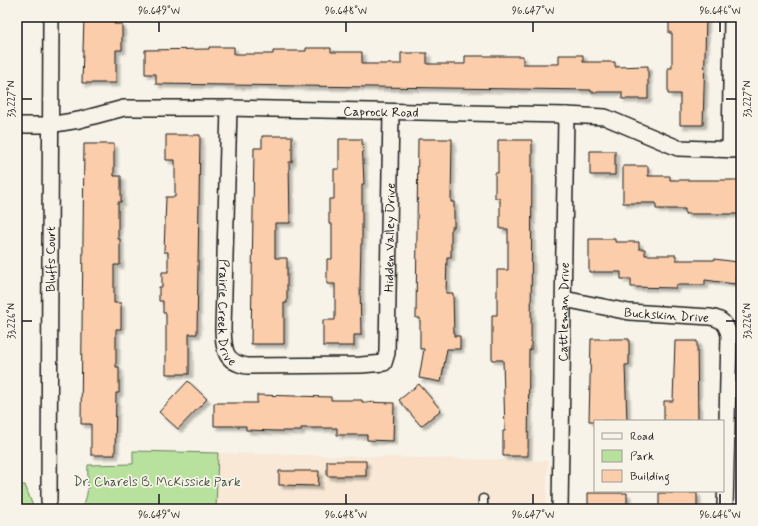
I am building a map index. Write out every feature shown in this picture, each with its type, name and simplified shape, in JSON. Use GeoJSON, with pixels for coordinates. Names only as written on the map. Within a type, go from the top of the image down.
{"type":"FeatureCollection","features":[{"type":"Feature","properties":{"kind":"street","name":"Bluffs Court"},"geometry":{"type":"LineString","coordinates":[[49,501],[49,125],[51,17]]}},
{"type":"Feature","properties":{"kind":"street"},"geometry":{"type":"LineString","coordinates":[[732,17],[736,150]]}},
{"type":"Feature","properties":{"kind":"street","name":"Caprock Road"},"geometry":{"type":"LineString","coordinates":[[17,124],[49,125],[80,120],[124,108],[229,108],[566,115],[605,117],[678,148],[736,150]]}},
{"type":"Feature","properties":{"kind":"street","name":"Prairie Creek Drive"},"geometry":{"type":"LineString","coordinates":[[229,108],[222,329],[226,355],[230,361],[247,366],[361,365],[384,363]]}},
{"type":"Feature","properties":{"kind":"street","name":"Hidden Valley Drive"},"geometry":{"type":"LineString","coordinates":[[384,363],[387,353],[391,112]]}},
{"type":"Feature","properties":{"kind":"street","name":"Cattleman Drive"},"geometry":{"type":"LineString","coordinates":[[560,509],[566,115]]}},
{"type":"Feature","properties":{"kind":"street","name":"Buckskin Drive"},"geometry":{"type":"LineString","coordinates":[[564,299],[629,312],[710,317],[725,322],[729,335],[725,509]]}},
{"type":"Feature","properties":{"kind":"lane"},"geometry":{"type":"LineString","coordinates":[[483,499],[483,509]]}},
{"type":"Feature","properties":{"kind":"shaded area"},"geometry":{"type":"Polygon","coordinates":[[[218,453],[548,461],[546,509],[216,509],[218,453]]]}},
{"type":"Feature","properties":{"kind":"green space","name":"Dr. Charels B. McKissick Park"},"geometry":{"type":"Polygon","coordinates":[[[133,451],[218,453],[216,509],[79,509],[83,505],[87,495],[88,465],[133,464],[133,451]]]}},
{"type":"Feature","properties":{"kind":"green space"},"geometry":{"type":"Polygon","coordinates":[[[17,485],[25,485],[34,509],[17,509],[17,485]]]}},
{"type":"Feature","properties":{"kind":"building"},"geometry":{"type":"Polygon","coordinates":[[[84,17],[114,17],[114,24],[122,24],[122,50],[116,50],[116,83],[82,83],[84,17]]]}},
{"type":"Feature","properties":{"kind":"building"},"geometry":{"type":"Polygon","coordinates":[[[669,17],[706,17],[703,125],[680,125],[680,94],[668,94],[668,68],[672,68],[672,33],[669,33],[669,17]]]}},
{"type":"Feature","properties":{"kind":"building"},"geometry":{"type":"Polygon","coordinates":[[[209,47],[234,47],[234,54],[273,54],[273,51],[306,51],[306,48],[331,48],[331,52],[362,52],[362,64],[401,64],[401,53],[427,53],[427,64],[465,64],[465,56],[523,56],[523,64],[559,64],[559,55],[583,55],[583,62],[615,62],[615,67],[648,66],[648,99],[622,99],[622,92],[591,92],[591,90],[156,84],[156,74],[145,74],[145,50],[209,49],[209,47]]]}},
{"type":"Feature","properties":{"kind":"building"},"geometry":{"type":"Polygon","coordinates":[[[166,135],[200,135],[197,334],[189,334],[189,374],[166,374],[166,313],[163,313],[163,301],[159,301],[159,287],[162,287],[162,272],[168,272],[168,252],[164,252],[166,197],[175,197],[175,160],[166,160],[166,135]]]}},
{"type":"Feature","properties":{"kind":"building"},"geometry":{"type":"Polygon","coordinates":[[[262,136],[292,136],[292,162],[289,162],[290,223],[275,223],[275,258],[287,258],[287,303],[284,303],[284,344],[251,344],[254,148],[262,148],[262,136]]]}},
{"type":"Feature","properties":{"kind":"building"},"geometry":{"type":"Polygon","coordinates":[[[339,139],[362,139],[364,184],[362,184],[360,284],[361,335],[354,335],[354,346],[323,346],[323,320],[335,320],[335,284],[327,284],[327,259],[332,259],[332,224],[329,224],[329,199],[334,199],[334,169],[339,169],[339,139]]]}},
{"type":"Feature","properties":{"kind":"building"},"geometry":{"type":"Polygon","coordinates":[[[418,139],[452,139],[451,202],[454,202],[454,227],[451,227],[451,257],[447,257],[446,293],[453,293],[454,336],[460,336],[460,349],[447,349],[441,382],[419,378],[424,349],[420,349],[420,318],[416,318],[418,139]]]}},
{"type":"Feature","properties":{"kind":"building"},"geometry":{"type":"Polygon","coordinates":[[[498,140],[532,140],[531,350],[529,350],[528,456],[503,456],[503,431],[505,431],[503,360],[492,360],[492,315],[497,315],[497,270],[508,270],[508,229],[500,229],[500,198],[495,198],[495,173],[498,173],[498,140]]]}},
{"type":"Feature","properties":{"kind":"building"},"geometry":{"type":"Polygon","coordinates":[[[84,144],[114,144],[114,176],[121,176],[121,202],[118,202],[120,265],[114,265],[114,303],[121,303],[121,329],[116,329],[116,367],[119,367],[119,393],[116,393],[115,455],[91,455],[91,424],[81,424],[84,144]]]}},
{"type":"Feature","properties":{"kind":"building"},"geometry":{"type":"Polygon","coordinates":[[[590,151],[615,151],[615,175],[590,175],[590,151]]]}},
{"type":"Feature","properties":{"kind":"building"},"geometry":{"type":"Polygon","coordinates":[[[623,166],[648,166],[648,176],[670,176],[670,180],[741,180],[741,214],[685,214],[685,209],[656,209],[656,203],[623,203],[623,166]]]}},
{"type":"Feature","properties":{"kind":"building"},"geometry":{"type":"Polygon","coordinates":[[[589,239],[615,239],[615,242],[639,242],[639,249],[645,249],[645,255],[676,255],[676,260],[714,259],[738,262],[735,284],[705,280],[705,285],[676,285],[676,288],[631,287],[631,279],[621,279],[621,272],[589,272],[589,239]]]}},
{"type":"Feature","properties":{"kind":"building"},"geometry":{"type":"Polygon","coordinates":[[[591,339],[629,339],[629,365],[625,365],[627,420],[589,421],[591,339]]]}},
{"type":"Feature","properties":{"kind":"building"},"geometry":{"type":"Polygon","coordinates":[[[675,341],[697,341],[698,420],[664,420],[664,401],[673,401],[675,341]]]}},
{"type":"Feature","properties":{"kind":"building"},"geometry":{"type":"Polygon","coordinates":[[[188,381],[207,399],[178,429],[159,412],[188,381]]]}},
{"type":"Feature","properties":{"kind":"building"},"geometry":{"type":"Polygon","coordinates":[[[419,384],[441,410],[421,426],[399,400],[419,384]]]}},
{"type":"Feature","properties":{"kind":"building"},"geometry":{"type":"Polygon","coordinates":[[[257,395],[331,397],[331,400],[362,400],[362,402],[394,403],[393,441],[367,440],[367,435],[337,435],[337,428],[301,428],[301,431],[276,431],[246,430],[246,426],[214,426],[214,403],[257,403],[257,395]]]}},
{"type":"Feature","properties":{"kind":"building"},"geometry":{"type":"Polygon","coordinates":[[[327,461],[366,461],[366,476],[327,476],[327,461]]]}},
{"type":"Feature","properties":{"kind":"building"},"geometry":{"type":"Polygon","coordinates":[[[279,471],[319,471],[318,486],[279,485],[279,471]]]}},
{"type":"Feature","properties":{"kind":"building"},"geometry":{"type":"Polygon","coordinates":[[[588,493],[627,493],[627,509],[588,509],[588,493]]]}},
{"type":"Feature","properties":{"kind":"building"},"geometry":{"type":"Polygon","coordinates":[[[659,493],[697,493],[697,509],[659,509],[659,493]]]}}]}
